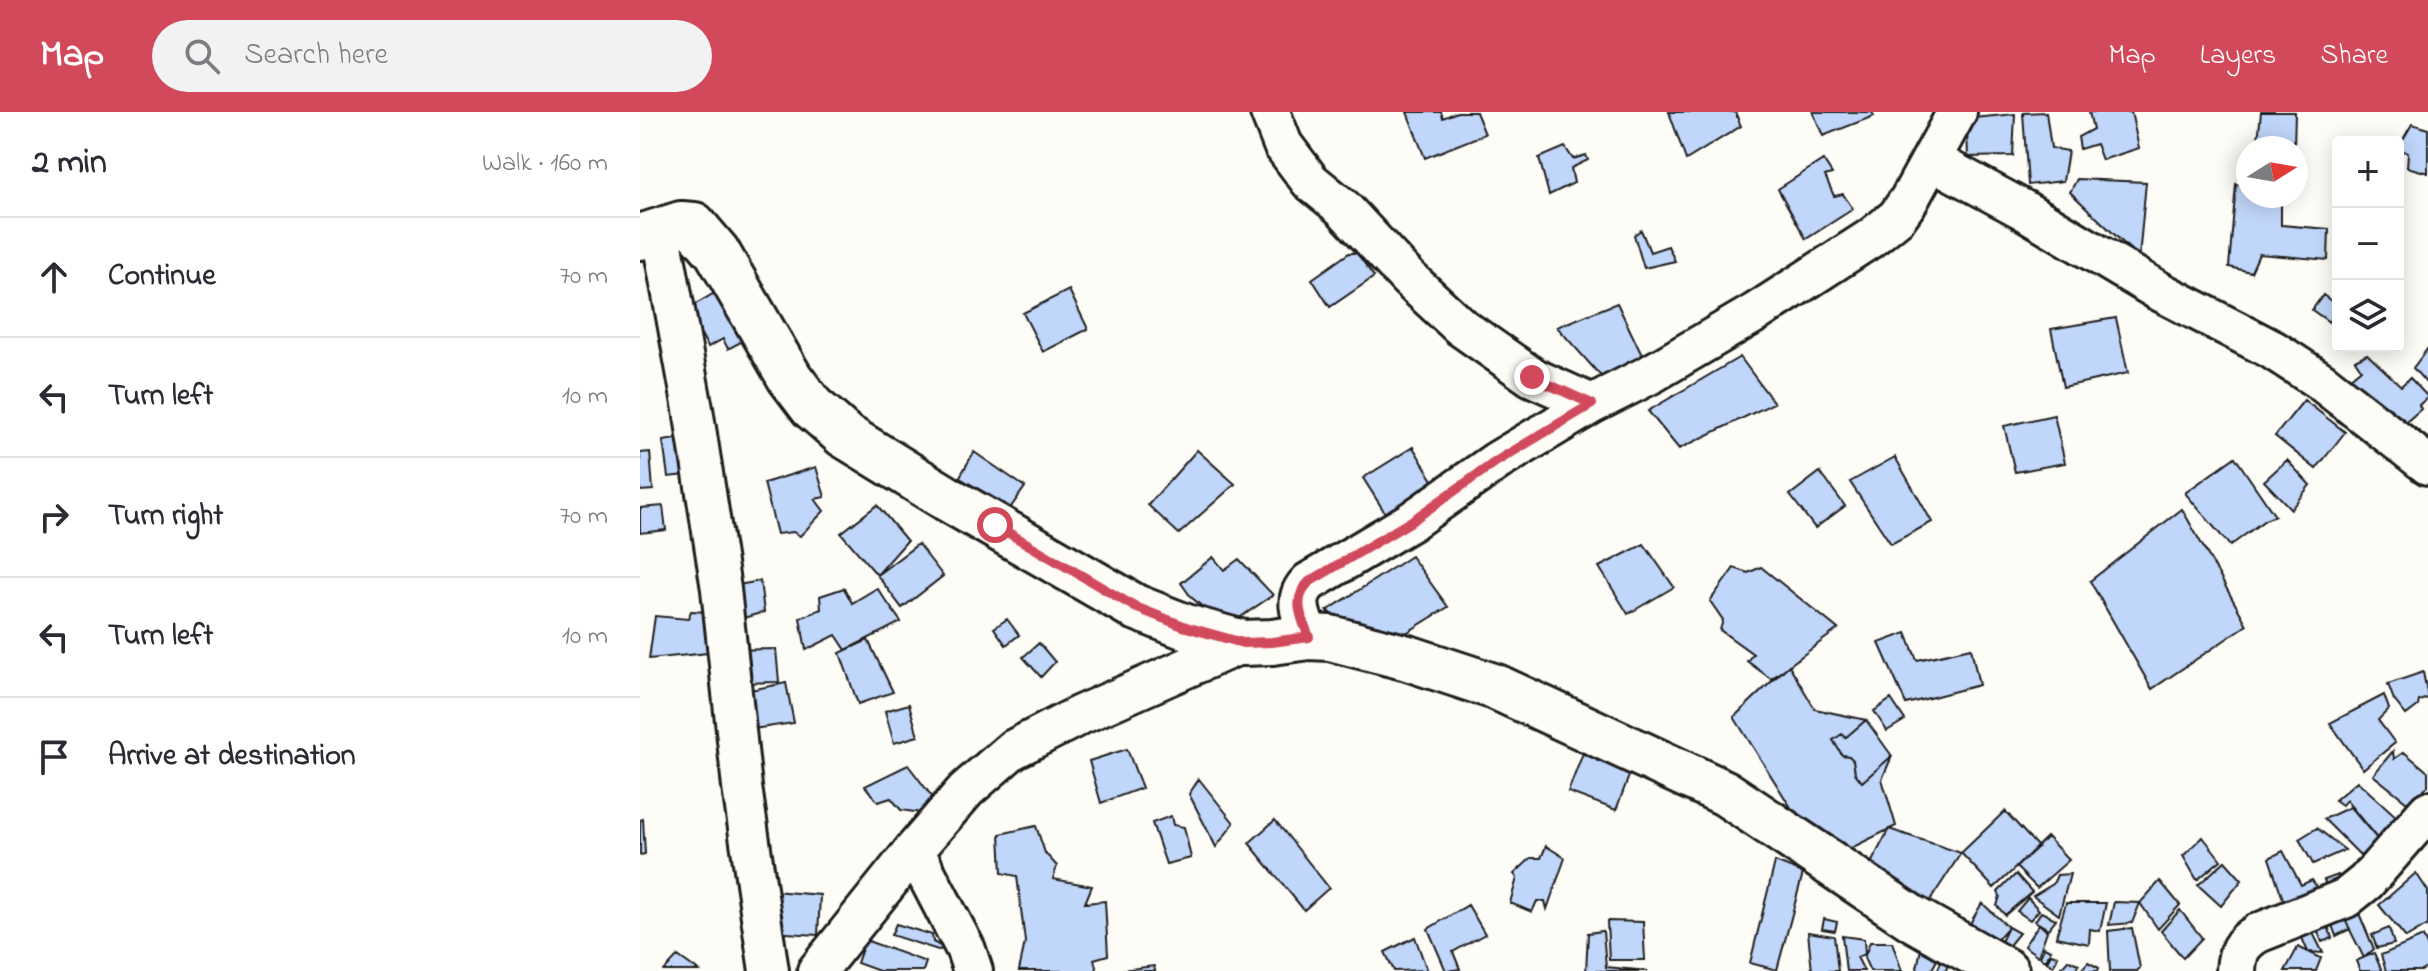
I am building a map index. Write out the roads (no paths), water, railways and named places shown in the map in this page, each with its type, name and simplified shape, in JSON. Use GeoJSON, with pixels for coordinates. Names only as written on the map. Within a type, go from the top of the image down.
{"type":"FeatureCollection","features":[{"type":"Feature","properties":{"kind":"street"},"geometry":{"type":"LineString","coordinates":[[1270,112],[1283,145],[1310,181],[1343,208],[1408,278],[1461,327],[1532,377],[1592,404]]}},
{"type":"Feature","properties":{"kind":"street"},"geometry":{"type":"LineString","coordinates":[[1309,637],[1299,605],[1301,590],[1309,582],[1410,522],[1497,461],[1755,313],[1871,238],[1897,217],[1957,112]]}},
{"type":"Feature","properties":{"kind":"street"},"geometry":{"type":"LineString","coordinates":[[1931,160],[2022,209],[2159,291],[2273,350],[2322,382],[2428,465]]}},
{"type":"Feature","properties":{"kind":"street"},"geometry":{"type":"LineString","coordinates":[[769,971],[742,787],[721,589],[693,409],[650,233],[689,224],[694,225],[717,252],[790,378],[812,407],[844,435],[1135,607],[1186,627],[1243,643],[1330,638],[1408,658],[1496,687],[1725,793],[1912,918],[2006,971]]}},
{"type":"Feature","properties":{"kind":"street"},"geometry":{"type":"LineString","coordinates":[[817,971],[966,790],[1012,750],[1080,715],[1243,643]]}},
{"type":"Feature","properties":{"kind":"street"},"geometry":{"type":"LineString","coordinates":[[2236,971],[2237,955],[2246,940],[2346,898],[2373,875],[2428,811]]}},
{"type":"Feature","properties":{"kind":"street"},"geometry":{"type":"LineString","coordinates":[[914,850],[966,950],[973,971]]}}]}
